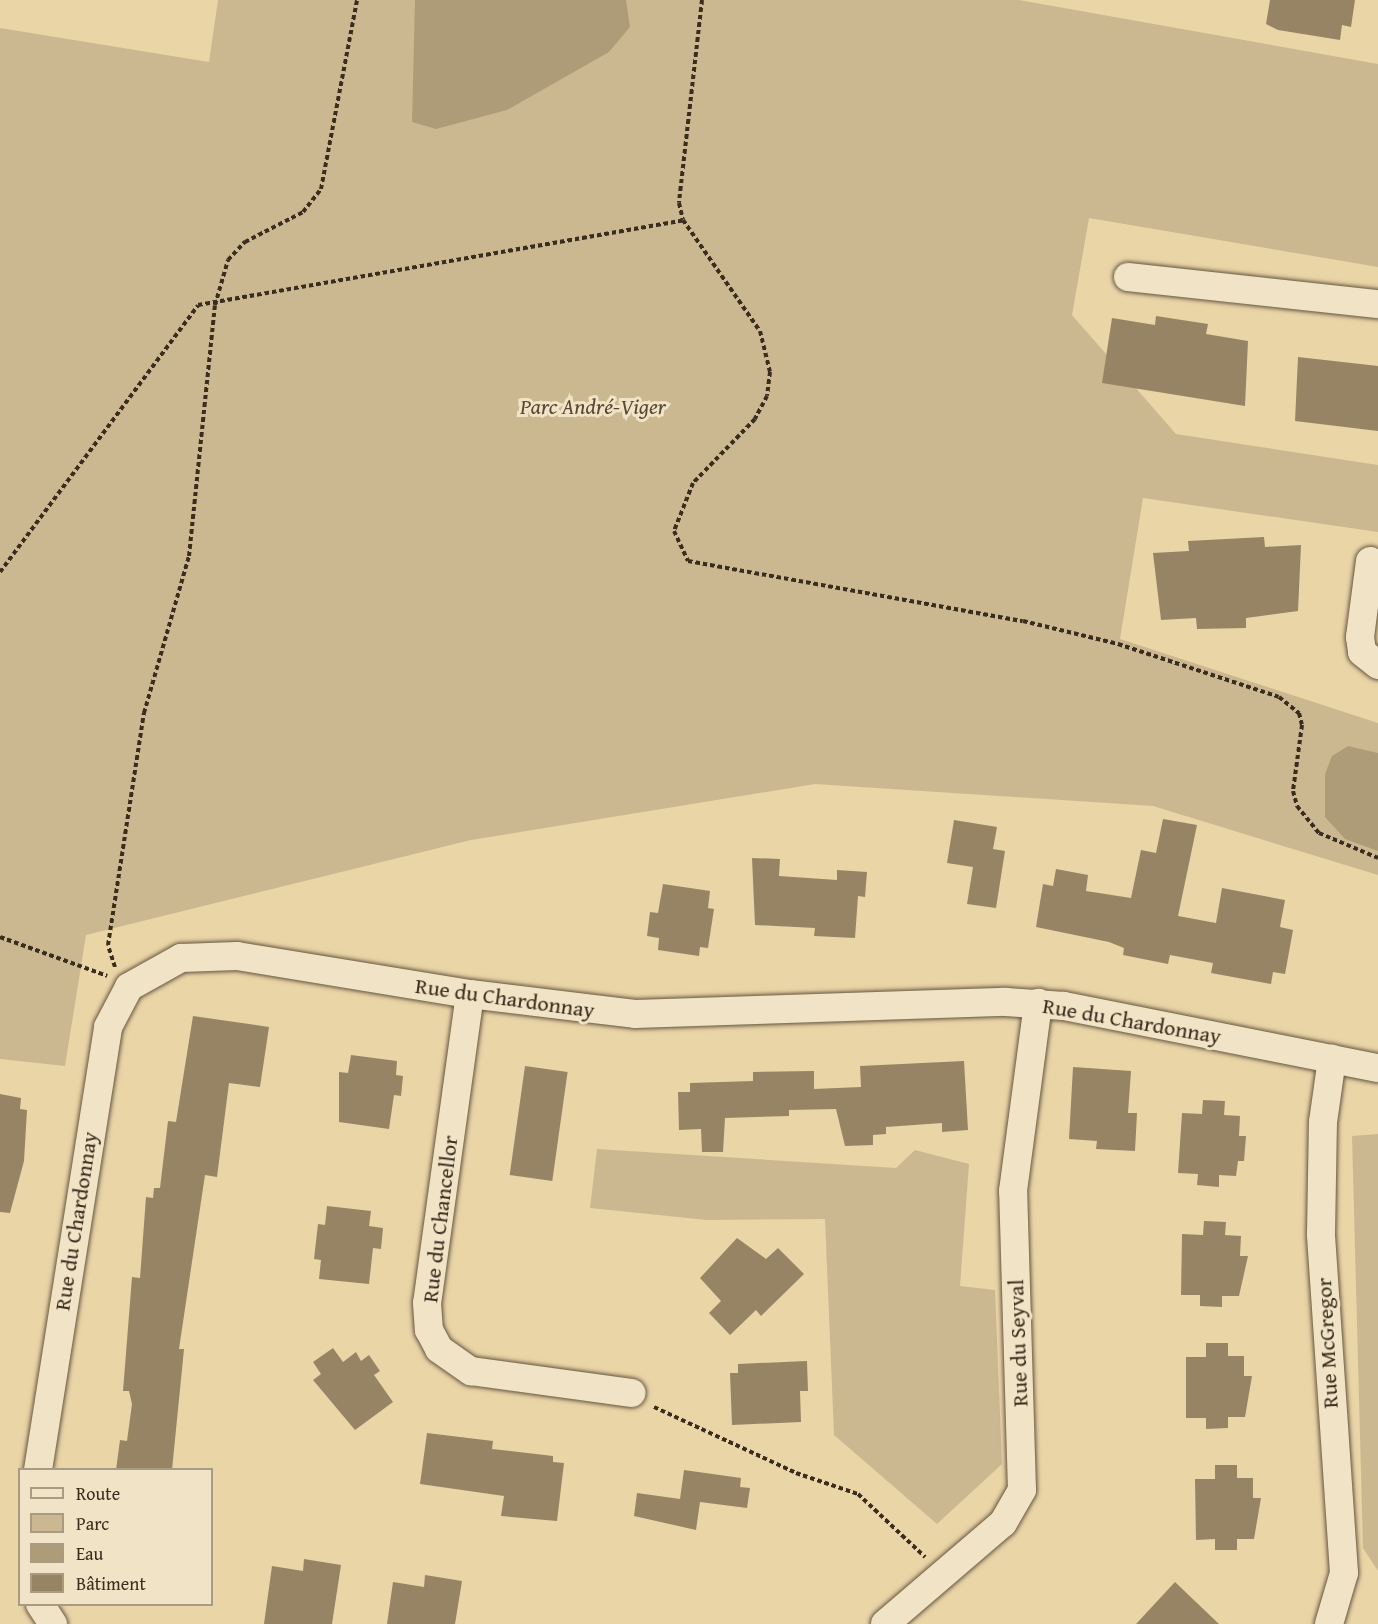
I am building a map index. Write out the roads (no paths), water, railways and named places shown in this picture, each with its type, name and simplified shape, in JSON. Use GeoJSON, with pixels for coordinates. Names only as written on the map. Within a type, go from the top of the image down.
{"type":"FeatureCollection","features":[{"type":"Feature","properties":{"kind":"street"},"geometry":{"type":"LineString","coordinates":[[1128,277],[1378,304]]}},
{"type":"Feature","properties":{"kind":"street"},"geometry":{"type":"LineString","coordinates":[[1370,561],[1360,637],[1362,652],[1378,665]]}},
{"type":"Feature","properties":{"kind":"street","name":"Rue du Chardonnay"},"geometry":{"type":"LineString","coordinates":[[38,1468],[102,1055],[115,1008],[129,987],[157,967],[205,954],[470,994],[673,1016],[1038,1004],[1378,1068]]}},
{"type":"Feature","properties":{"kind":"street","name":"Rue du Chancellor"},"geometry":{"type":"LineString","coordinates":[[470,994],[427,1303],[429,1330],[439,1349],[471,1371],[632,1393]]}},
{"type":"Feature","properties":{"kind":"street","name":"Rue du Seyval"},"geometry":{"type":"LineString","coordinates":[[885,1624],[945,1576],[1003,1523],[1022,1490],[1013,1191],[1038,1004]]}},
{"type":"Feature","properties":{"kind":"street","name":"Rue McGregor"},"geometry":{"type":"LineString","coordinates":[[1329,1624],[1344,1573],[1321,1234],[1323,1122],[1332,1059]]}},
{"type":"Feature","properties":{"kind":"street"},"geometry":{"type":"LineString","coordinates":[[41,1606],[53,1624]]}},
{"type":"Feature","properties":{"kind":"water"},"geometry":{"type":"Polygon","coordinates":[[[415,0],[626,0],[630,27],[609,52],[507,110],[436,129],[412,122],[415,0]]]}},
{"type":"Feature","properties":{"kind":"water"},"geometry":{"type":"Polygon","coordinates":[[[1348,746],[1378,753],[1378,851],[1345,839],[1325,817],[1325,774],[1332,756],[1348,746]]]}},
{"type":"Feature","properties":{"kind":"park label","name":"Parc André-Viger"},"geometry":{"type":"Point","coordinates":[593,407]}}]}
